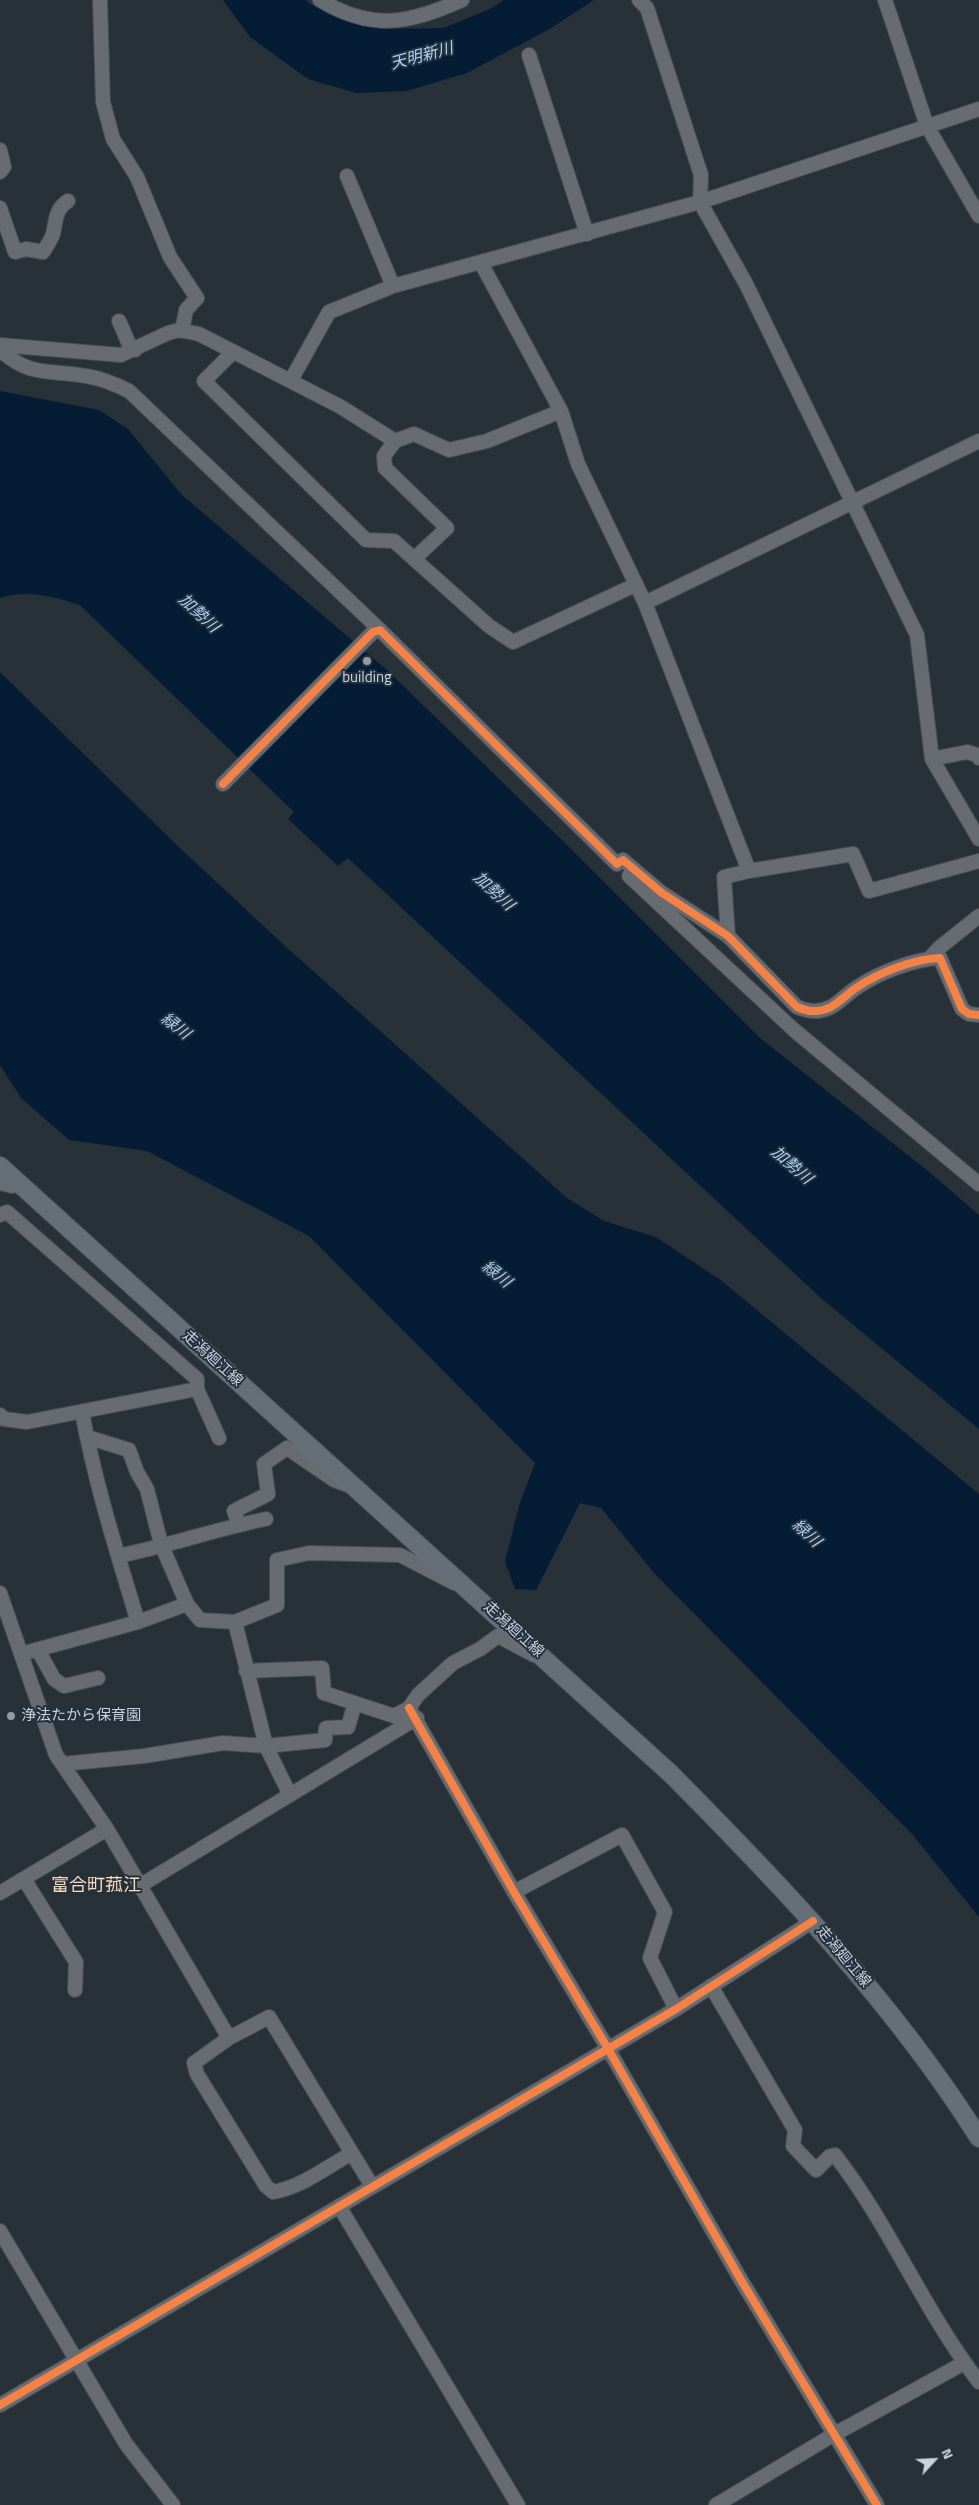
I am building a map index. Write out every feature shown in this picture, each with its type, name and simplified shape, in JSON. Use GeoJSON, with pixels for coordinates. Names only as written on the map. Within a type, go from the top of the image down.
{"type":"FeatureCollection","features":[{"type":"Feature","properties":{"kind":"main road","name":"走潟廻江線"},"geometry":{"type":"LineString","coordinates":[[0,1166],[9,1183],[353,1486],[671,1774],[812,1921],[908,2037],[958,2104],[979,2138]]}},
{"type":"Feature","properties":{"kind":"street"},"geometry":{"type":"LineString","coordinates":[[100,0],[103,102],[113,139],[137,177],[170,258],[196,298],[186,310],[182,331]]}},
{"type":"Feature","properties":{"kind":"street"},"geometry":{"type":"LineString","coordinates":[[320,0],[360,18],[380,22],[399,22],[439,10],[462,0]]}},
{"type":"Feature","properties":{"kind":"street"},"geometry":{"type":"LineString","coordinates":[[639,0],[647,8],[701,175],[700,202],[746,284],[917,635],[932,759],[979,838]]}},
{"type":"Feature","properties":{"kind":"street"},"geometry":{"type":"LineString","coordinates":[[885,0],[928,126],[979,216]]}},
{"type":"Feature","properties":{"kind":"street"},"geometry":{"type":"LineString","coordinates":[[529,55],[587,234]]}},
{"type":"Feature","properties":{"kind":"street"},"geometry":{"type":"LineString","coordinates":[[291,380],[329,312],[393,286],[700,202],[979,109]]}},
{"type":"Feature","properties":{"kind":"street"},"geometry":{"type":"LineString","coordinates":[[0,150],[4,167],[0,172]]}},
{"type":"Feature","properties":{"kind":"street"},"geometry":{"type":"LineString","coordinates":[[348,176],[393,286]]}},
{"type":"Feature","properties":{"kind":"street"},"geometry":{"type":"LineString","coordinates":[[0,208],[15,252],[26,249],[43,252],[52,236],[55,218],[62,205],[68,201]]}},
{"type":"Feature","properties":{"kind":"street"},"geometry":{"type":"LineString","coordinates":[[481,263],[560,411],[578,464],[645,603],[749,871]]}},
{"type":"Feature","properties":{"kind":"street"},"geometry":{"type":"LineString","coordinates":[[119,321],[132,347]]}},
{"type":"Feature","properties":{"kind":"street"},"geometry":{"type":"LineString","coordinates":[[0,345],[121,355],[132,347],[168,333],[182,331],[199,334],[341,407],[395,441]]}},
{"type":"Feature","properties":{"kind":"street"},"geometry":{"type":"LineString","coordinates":[[0,350],[15,363],[34,371],[85,375],[109,382],[129,391],[617,864],[794,1030],[979,1184]]}},
{"type":"Feature","properties":{"kind":"street"},"geometry":{"type":"LineString","coordinates":[[233,352],[204,381],[366,540],[394,541],[489,626],[513,642],[635,584]]}},
{"type":"Feature","properties":{"kind":"street"},"geometry":{"type":"LineString","coordinates":[[414,559],[447,528],[385,468],[384,456],[395,441],[414,434],[449,450],[487,440],[560,411]]}},
{"type":"Feature","properties":{"kind":"street"},"geometry":{"type":"LineString","coordinates":[[645,603],[979,441]]}},
{"type":"Feature","properties":{"kind":"street"},"geometry":{"type":"LineString","coordinates":[[223,784],[376,631]]}},
{"type":"Feature","properties":{"kind":"street"},"geometry":{"type":"LineString","coordinates":[[932,759],[967,752],[977,755],[979,758]]}},
{"type":"Feature","properties":{"kind":"street"},"geometry":{"type":"LineString","coordinates":[[728,936],[724,877],[749,871],[854,854],[869,891],[979,861]]}},
{"type":"Feature","properties":{"kind":"street"},"geometry":{"type":"LineString","coordinates":[[617,864],[623,860],[662,893],[728,936],[797,1007],[810,1013],[830,1008],[857,987],[889,971],[930,958],[940,958],[946,967],[962,1009],[968,1014],[979,1016]]}},
{"type":"Feature","properties":{"kind":"street"},"geometry":{"type":"LineString","coordinates":[[930,958],[939,948],[979,916]]}},
{"type":"Feature","properties":{"kind":"street"},"geometry":{"type":"LineString","coordinates":[[0,1215],[7,1212],[197,1378],[197,1389],[219,1438]]}},
{"type":"Feature","properties":{"kind":"street"},"geometry":{"type":"LineString","coordinates":[[0,1415],[4,1419],[28,1422],[197,1389]]}},
{"type":"Feature","properties":{"kind":"street"},"geometry":{"type":"LineString","coordinates":[[82,1412],[118,1556],[138,1622]]}},
{"type":"Feature","properties":{"kind":"street"},"geometry":{"type":"LineString","coordinates":[[87,1437],[129,1450],[137,1472],[147,1489],[162,1547],[187,1604],[200,1620],[235,1622],[277,1605],[278,1560],[309,1553],[400,1555],[471,1592]]}},
{"type":"Feature","properties":{"kind":"street"},"geometry":{"type":"LineString","coordinates":[[239,1525],[234,1511],[268,1494],[264,1464],[287,1448],[334,1480],[353,1486]]}},
{"type":"Feature","properties":{"kind":"street"},"geometry":{"type":"LineString","coordinates":[[118,1556],[162,1547],[266,1519]]}},
{"type":"Feature","properties":{"kind":"street"},"geometry":{"type":"LineString","coordinates":[[0,1593],[6,1630],[21,1654],[56,1755],[107,1829],[229,2038]]}},
{"type":"Feature","properties":{"kind":"street"},"geometry":{"type":"LineString","coordinates":[[21,1654],[138,1622],[187,1604]]}},
{"type":"Feature","properties":{"kind":"street"},"geometry":{"type":"LineString","coordinates":[[235,1622],[266,1746],[290,1795]]}},
{"type":"Feature","properties":{"kind":"street"},"geometry":{"type":"LineString","coordinates":[[140,1885],[290,1795],[413,1713],[418,1695],[453,1663],[480,1649],[498,1636],[550,1664]]}},
{"type":"Feature","properties":{"kind":"street"},"geometry":{"type":"LineString","coordinates":[[38,1650],[54,1679],[64,1686],[98,1678]]}},
{"type":"Feature","properties":{"kind":"street"},"geometry":{"type":"LineString","coordinates":[[246,1671],[322,1668],[324,1693],[394,1716],[413,1713]]}},
{"type":"Feature","properties":{"kind":"street"},"geometry":{"type":"LineString","coordinates":[[62,1764],[144,1756],[224,1743],[266,1746],[325,1740],[326,1728],[348,1728],[355,1703]]}},
{"type":"Feature","properties":{"kind":"street"},"geometry":{"type":"LineString","coordinates":[[413,1713],[514,1892],[607,2047],[833,2435],[877,2505]]}},
{"type":"Feature","properties":{"kind":"street"},"geometry":{"type":"LineString","coordinates":[[0,1893],[107,1829]]}},
{"type":"Feature","properties":{"kind":"street"},"geometry":{"type":"LineString","coordinates":[[514,1892],[622,1835],[665,1912],[650,1958],[676,2009]]}},
{"type":"Feature","properties":{"kind":"street"},"geometry":{"type":"LineString","coordinates":[[24,1879],[76,1962],[75,1990]]}},
{"type":"Feature","properties":{"kind":"street"},"geometry":{"type":"LineString","coordinates":[[0,2405],[607,2047],[676,2009],[812,1921]]}},
{"type":"Feature","properties":{"kind":"street"},"geometry":{"type":"LineString","coordinates":[[712,1986],[795,2130],[793,2146],[816,2170],[830,2156],[835,2155],[909,2269],[964,2363],[979,2382]]}},
{"type":"Feature","properties":{"kind":"street"},"geometry":{"type":"LineString","coordinates":[[352,2153],[284,2190],[273,2192],[266,2186],[194,2068],[194,2063],[197,2059],[229,2038],[269,2017],[352,2153],[372,2186]]}},
{"type":"Feature","properties":{"kind":"street"},"geometry":{"type":"LineString","coordinates":[[339,2206],[518,2505]]}},
{"type":"Feature","properties":{"kind":"street"},"geometry":{"type":"LineString","coordinates":[[0,2231],[126,2444],[173,2505]]}},
{"type":"Feature","properties":{"kind":"street"},"geometry":{"type":"LineString","coordinates":[[716,2505],[833,2435],[964,2363]]}},
{"type":"Feature","properties":{"kind":"water","name":"天明新川"},"geometry":{"type":"Polygon","coordinates":[[[223,0],[306,0],[310,4],[380,29],[443,28],[490,9],[504,0],[594,0],[548,30],[467,73],[407,91],[356,93],[308,79],[250,37],[223,0]]]}},
{"type":"Feature","properties":{"kind":"water","name":"加勢川"},"geometry":{"type":"Polygon","coordinates":[[[0,391],[99,410],[128,429],[181,494],[388,671],[565,843],[760,1038],[928,1171],[979,1215],[979,1429],[822,1299],[348,858],[338,866],[288,819],[294,812],[80,605],[61,599],[30,594],[10,595],[0,598],[0,391]]]}},
{"type":"Feature","properties":{"kind":"water","name":"緑川"},"geometry":{"type":"Polygon","coordinates":[[[0,672],[182,850],[284,945],[567,1198],[604,1221],[656,1237],[722,1281],[979,1494],[979,1917],[912,1834],[654,1573],[601,1508],[580,1503],[536,1590],[515,1589],[505,1562],[519,1506],[535,1463],[309,1236],[147,1151],[69,1140],[21,1098],[0,1065],[0,672]]]}},
{"type":"Feature","properties":{"kind":"cycle path"},"geometry":{"type":"LineString","coordinates":[[223,784],[373,632],[380,630],[617,864],[623,860],[662,893],[728,936],[797,1007],[814,1011],[827,1009],[865,982],[885,972],[907,964],[940,958],[962,1009],[969,1014],[979,1015]]}},
{"type":"Feature","properties":{"kind":"cycle path"},"geometry":{"type":"LineString","coordinates":[[409,1708],[514,1892],[607,2047],[741,2280],[877,2505]]}},
{"type":"Feature","properties":{"kind":"cycle path"},"geometry":{"type":"LineString","coordinates":[[0,2405],[676,2009],[813,1921]]}},
{"type":"Feature","properties":{"kind":"place","name":"building"},"geometry":{"type":"Point","coordinates":[367,661]}},
{"type":"Feature","properties":{"kind":"place","name":"浄法たから保育園"},"geometry":{"type":"Point","coordinates":[11,1716]}},
{"type":"Feature","properties":{"kind":"district","name":"富合町菰江"},"geometry":{"type":"Point","coordinates":[96,1887]}}]}
